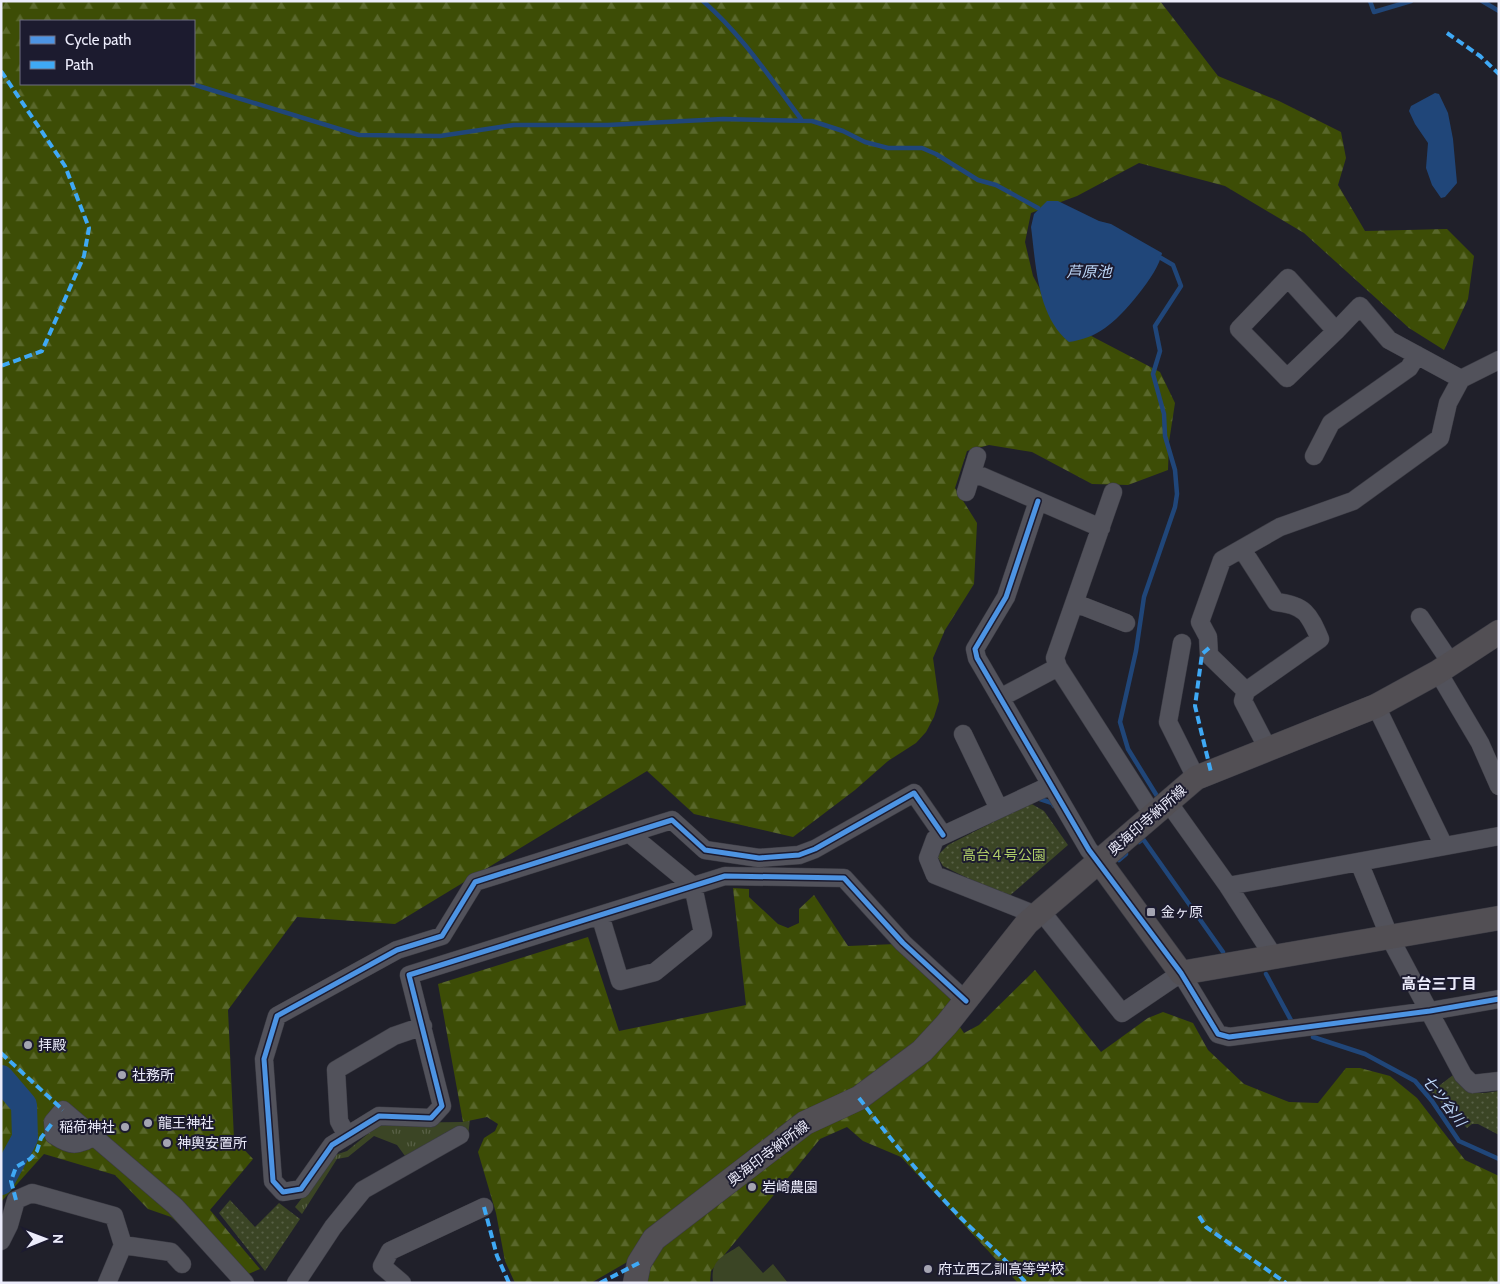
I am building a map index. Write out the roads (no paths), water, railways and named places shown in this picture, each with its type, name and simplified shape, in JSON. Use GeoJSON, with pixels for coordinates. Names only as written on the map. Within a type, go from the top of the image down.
{"type":"FeatureCollection","features":[{"type":"Feature","properties":{"kind":"main road","name":"奥海印寺納所線"},"geometry":{"type":"LineString","coordinates":[[635,1283],[639,1263],[654,1239],[805,1123],[859,1098],[922,1051],[966,1001],[1027,923],[1196,778],[1376,706],[1445,668],[1499,632]]}},
{"type":"Feature","properties":{"kind":"main road"},"geometry":{"type":"LineString","coordinates":[[1099,861],[1181,973],[1499,918]]}},
{"type":"Feature","properties":{"kind":"street"},"geometry":{"type":"LineString","coordinates":[[1336,331],[1288,278],[1240,329],[1287,378],[1336,331],[1360,306],[1389,340],[1461,379]]}},
{"type":"Feature","properties":{"kind":"street"},"geometry":{"type":"LineString","coordinates":[[1314,456],[1331,423],[1409,368],[1417,355]]}},
{"type":"Feature","properties":{"kind":"street"},"geometry":{"type":"LineString","coordinates":[[1246,691],[1209,655],[1208,637],[1200,622],[1222,560],[1280,527],[1353,501],[1440,438],[1448,402],[1461,379],[1499,360]]}},
{"type":"Feature","properties":{"kind":"street"},"geometry":{"type":"LineString","coordinates":[[966,492],[974,464],[1038,501],[1101,528]]}},
{"type":"Feature","properties":{"kind":"street"},"geometry":{"type":"LineString","coordinates":[[1113,492],[1055,658],[1058,667],[1160,809],[1228,886],[1274,957]]}},
{"type":"Feature","properties":{"kind":"street"},"geometry":{"type":"LineString","coordinates":[[1038,501],[1006,597],[975,649],[977,658],[1000,698],[1089,850],[1099,861]]}},
{"type":"Feature","properties":{"kind":"street"},"geometry":{"type":"LineString","coordinates":[[1242,549],[1276,602],[1294,604],[1309,615],[1320,639],[1246,691],[1244,702],[1268,749]]}},
{"type":"Feature","properties":{"kind":"street"},"geometry":{"type":"LineString","coordinates":[[1075,603],[1126,623]]}},
{"type":"Feature","properties":{"kind":"street"},"geometry":{"type":"LineString","coordinates":[[1420,617],[1497,775]]}},
{"type":"Feature","properties":{"kind":"street"},"geometry":{"type":"LineString","coordinates":[[1182,643],[1168,722],[1196,778]]}},
{"type":"Feature","properties":{"kind":"street"},"geometry":{"type":"LineString","coordinates":[[1000,698],[1058,667]]}},
{"type":"Feature","properties":{"kind":"street"},"geometry":{"type":"LineString","coordinates":[[1376,706],[1444,846]]}},
{"type":"Feature","properties":{"kind":"street"},"geometry":{"type":"LineString","coordinates":[[963,734],[999,809]]}},
{"type":"Feature","properties":{"kind":"street"},"geometry":{"type":"LineString","coordinates":[[1051,785],[935,839],[928,858],[935,874],[1038,913],[1122,1013],[1181,973],[1218,1034],[1228,1038],[1430,1011],[1499,999]]}},
{"type":"Feature","properties":{"kind":"street"},"geometry":{"type":"LineString","coordinates":[[943,835],[914,793],[815,849],[799,855],[759,858],[705,850],[672,820],[475,882],[442,936],[397,950],[277,1016],[264,1059],[273,1181],[283,1192],[301,1189],[332,1145],[379,1116],[431,1118],[442,1106],[409,975],[725,876],[844,878],[903,943],[966,1001]]}},
{"type":"Feature","properties":{"kind":"street"},"geometry":{"type":"LineString","coordinates":[[600,915],[620,981],[655,972],[703,933],[693,886],[630,834]]}},
{"type":"Feature","properties":{"kind":"street"},"geometry":{"type":"LineString","coordinates":[[1228,886],[1499,836]]}},
{"type":"Feature","properties":{"kind":"street"},"geometry":{"type":"LineString","coordinates":[[1359,862],[1390,938],[1463,1075],[1472,1084],[1499,1081]]}},
{"type":"Feature","properties":{"kind":"street"},"geometry":{"type":"LineString","coordinates":[[347,1136],[339,1121],[336,1070],[394,1036],[423,1026]]}},
{"type":"Feature","properties":{"kind":"street"},"geometry":{"type":"LineString","coordinates":[[296,1283],[333,1227],[363,1190],[460,1135]]}},
{"type":"Feature","properties":{"kind":"street"},"geometry":{"type":"LineString","coordinates":[[95,1136],[175,1206],[245,1283]]}},
{"type":"Feature","properties":{"kind":"street"},"geometry":{"type":"LineString","coordinates":[[1,1241],[9,1226],[16,1200],[32,1193],[114,1216],[123,1245],[107,1283]]}},
{"type":"Feature","properties":{"kind":"street"},"geometry":{"type":"LineString","coordinates":[[402,1283],[382,1266],[390,1251],[484,1207]]}},
{"type":"Feature","properties":{"kind":"street"},"geometry":{"type":"LineString","coordinates":[[123,1245],[170,1252],[182,1264]]}},
{"type":"Feature","properties":{"kind":"water"},"geometry":{"type":"Polygon","coordinates":[[[1435,93],[1439,94],[1448,113],[1453,139],[1457,183],[1445,197],[1441,198],[1432,185],[1426,168],[1428,143],[1409,111],[1411,106],[1435,93]]]}},
{"type":"Feature","properties":{"kind":"water","name":"芦原池"},"geometry":{"type":"Polygon","coordinates":[[[1047,201],[1058,201],[1099,221],[1111,224],[1162,253],[1147,283],[1121,314],[1097,333],[1069,342],[1058,331],[1050,318],[1044,304],[1037,273],[1031,227],[1034,214],[1047,201]]]}},
{"type":"Feature","properties":{"kind":"waterway"},"geometry":{"type":"LineString","coordinates":[[703,1],[743,42],[801,119]]}},
{"type":"Feature","properties":{"kind":"waterway"},"geometry":{"type":"LineString","coordinates":[[1370,1],[1374,12],[1411,1]]}},
{"type":"Feature","properties":{"kind":"waterway"},"geometry":{"type":"LineString","coordinates":[[1482,1],[1499,11]]}},
{"type":"Feature","properties":{"kind":"waterway"},"geometry":{"type":"LineString","coordinates":[[195,85],[359,135],[440,136],[514,125],[608,125],[723,119],[812,121],[843,131],[865,142],[888,148],[922,148],[936,154],[978,180],[996,185],[1038,208]]}},
{"type":"Feature","properties":{"kind":"waterway"},"geometry":{"type":"LineString","coordinates":[[1157,796],[1128,749],[1120,722],[1136,651],[1144,597],[1175,507],[1177,494],[1175,470],[1165,436],[1164,414],[1153,374],[1160,351],[1155,326],[1181,286],[1173,265],[1161,258]]}},
{"type":"Feature","properties":{"kind":"waterway"},"geometry":{"type":"LineString","coordinates":[[1037,798],[1052,803],[1054,806]]}},
{"type":"Feature","properties":{"kind":"waterway","name":"七ツ谷川"},"geometry":{"type":"LineString","coordinates":[[1139,842],[1143,839],[1223,952]]}},
{"type":"Feature","properties":{"kind":"waterway"},"geometry":{"type":"LineString","coordinates":[[1119,860],[1126,854]]}},
{"type":"Feature","properties":{"kind":"waterway","name":"七ツ谷川"},"geometry":{"type":"LineString","coordinates":[[1266,974],[1292,1022]]}},
{"type":"Feature","properties":{"kind":"waterway","name":"七ツ谷川"},"geometry":{"type":"LineString","coordinates":[[1313,1037],[1365,1054],[1415,1081],[1432,1101],[1459,1141],[1499,1159]]}},
{"type":"Feature","properties":{"kind":"waterway"},"geometry":{"type":"LineString","coordinates":[[1,1078],[24,1105],[25,1138],[1,1182]]}},
{"type":"Feature","properties":{"kind":"place","name":"金ヶ原"},"geometry":{"type":"Point","coordinates":[1151,912]}},
{"type":"Feature","properties":{"kind":"place","name":"拝殿"},"geometry":{"type":"Point","coordinates":[28,1045]}},
{"type":"Feature","properties":{"kind":"place","name":"社務所"},"geometry":{"type":"Point","coordinates":[122,1075]}},
{"type":"Feature","properties":{"kind":"place","name":"龍王神社"},"geometry":{"type":"Point","coordinates":[148,1123]}},
{"type":"Feature","properties":{"kind":"place","name":"稲荷神社"},"geometry":{"type":"Point","coordinates":[125,1127]}},
{"type":"Feature","properties":{"kind":"place","name":"神輿安置所"},"geometry":{"type":"Point","coordinates":[167,1143]}},
{"type":"Feature","properties":{"kind":"place","name":"岩崎農園"},"geometry":{"type":"Point","coordinates":[752,1187]}},
{"type":"Feature","properties":{"kind":"place","name":"府立西乙訓高等学校"},"geometry":{"type":"Point","coordinates":[928,1269]}},
{"type":"Feature","properties":{"kind":"district","name":"高台三丁目"},"geometry":{"type":"Point","coordinates":[1439,984]}},
{"type":"Feature","properties":{"kind":"park label","name":"高台４号公園"},"geometry":{"type":"Point","coordinates":[1004,855]}}]}
